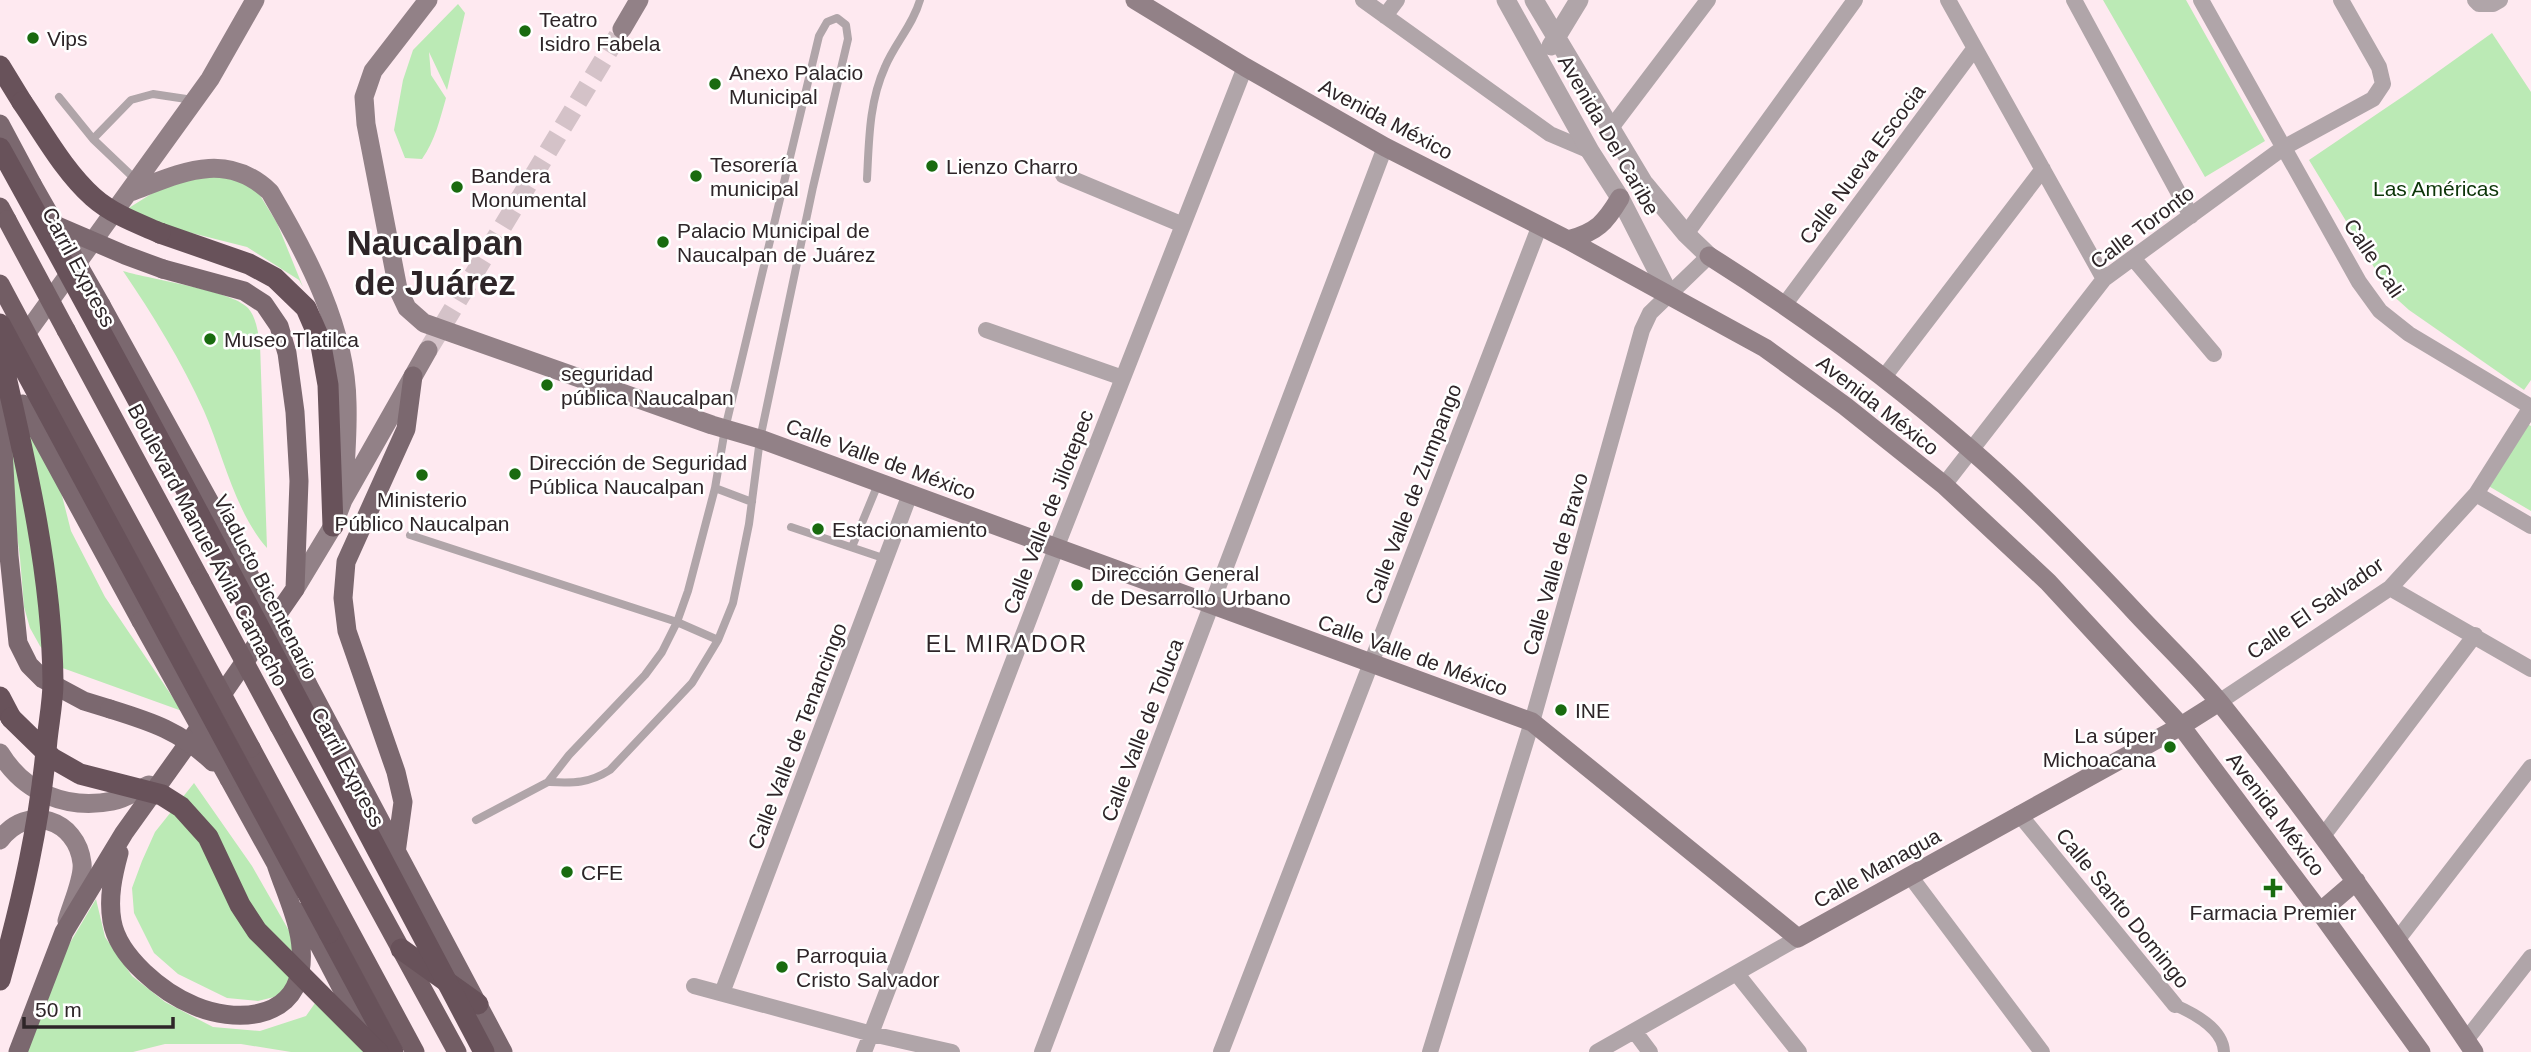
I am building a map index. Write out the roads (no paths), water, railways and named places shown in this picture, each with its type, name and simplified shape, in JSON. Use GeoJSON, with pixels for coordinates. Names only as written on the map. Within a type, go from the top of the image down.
{"type":"FeatureCollection","features":[{"type":"Feature","properties":{"kind":"highway"},"geometry":{"type":"LineString","coordinates":[[0,66],[56,152],[94,198],[125,218],[160,233],[249,264],[275,278],[306,308],[320,341],[328,385],[333,526]]}},
{"type":"Feature","properties":{"kind":"highway","name":"Viaducto Bicentenario"},"geometry":{"type":"LineString","coordinates":[[0,148],[186,486],[348,799],[484,1052]]}},
{"type":"Feature","properties":{"kind":"highway","name":"Carril Express"},"geometry":{"type":"LineString","coordinates":[[0,171],[474,1052]]}},
{"type":"Feature","properties":{"kind":"highway","name":"Boulevard Manuel Ávila Camacho"},"geometry":{"type":"LineString","coordinates":[[3,214],[457,1052]]}},
{"type":"Feature","properties":{"kind":"highway"},"geometry":{"type":"LineString","coordinates":[[0,284],[415,1052]]}},
{"type":"Feature","properties":{"kind":"highway"},"geometry":{"type":"LineString","coordinates":[[0,324],[393,1052]]}},
{"type":"Feature","properties":{"kind":"highway"},"geometry":{"type":"LineString","coordinates":[[0,351],[29,473],[46,590],[53,683],[45,767],[31,860],[0,980]]}},
{"type":"Feature","properties":{"kind":"highway"},"geometry":{"type":"LineString","coordinates":[[0,697],[11,718],[44,751],[80,774],[162,795],[181,807],[208,837],[240,905],[257,931],[376,1052]]}},
{"type":"Feature","properties":{"kind":"highway"},"geometry":{"type":"LineString","coordinates":[[401,949],[478,1004]]}},
{"type":"Feature","properties":{"kind":"main road"},"geometry":{"type":"LineString","coordinates":[[0,370],[196,100],[255,0]]}},
{"type":"Feature","properties":{"kind":"main road","name":"Calle Valle de México"},"geometry":{"type":"LineString","coordinates":[[428,0],[373,71],[364,97],[366,124],[398,289],[407,308],[424,323],[724,429],[760,439],[1532,722],[1798,938]]}},
{"type":"Feature","properties":{"kind":"main road"},"geometry":{"type":"LineString","coordinates":[[622,29],[639,0]]}},
{"type":"Feature","properties":{"kind":"main road","name":"Avenida México"},"geometry":{"type":"LineString","coordinates":[[1135,0],[1385,147],[1540,225],[1765,348],[1844,405],[1944,485],[2049,582],[2181,726],[2421,1052]]}},
{"type":"Feature","properties":{"kind":"main road","name":"Boulevard Manuel Ávila Camacho"},"geometry":{"type":"LineString","coordinates":[[0,124],[230,539],[503,1052]]}},
{"type":"Feature","properties":{"kind":"main road"},"geometry":{"type":"LineString","coordinates":[[133,187],[212,167],[236,170],[258,181],[270,191],[313,277],[335,329],[342,356],[347,402],[343,500]]}},
{"type":"Feature","properties":{"kind":"main road"},"geometry":{"type":"LineString","coordinates":[[1568,240],[1587,235],[1596,229],[1605,221],[1620,198]]}},
{"type":"Feature","properties":{"kind":"main road"},"geometry":{"type":"LineString","coordinates":[[55,225],[163,269],[244,291],[264,304],[279,326],[287,353],[295,412],[299,481],[295,589]]}},
{"type":"Feature","properties":{"kind":"main road","name":"Avenida México"},"geometry":{"type":"LineString","coordinates":[[1709,256],[1785,304],[1884,377],[1971,449],[2082,555],[2219,702],[2356,881],[2470,1046]]}},
{"type":"Feature","properties":{"kind":"main road"},"geometry":{"type":"LineString","coordinates":[[64,932],[124,833],[295,589],[333,526],[343,500],[428,350]]}},
{"type":"Feature","properties":{"kind":"main road"},"geometry":{"type":"LineString","coordinates":[[0,360],[376,1052]]}},
{"type":"Feature","properties":{"kind":"main road"},"geometry":{"type":"LineString","coordinates":[[396,853],[402,802],[398,782],[347,631],[343,598],[346,562],[406,429],[413,376]]}},
{"type":"Feature","properties":{"kind":"main road"},"geometry":{"type":"LineString","coordinates":[[0,396],[9,556],[18,643],[29,665],[43,679],[84,701],[147,720],[191,742],[228,777]]}},
{"type":"Feature","properties":{"kind":"main road","name":"Calle El Salvador"},"geometry":{"type":"LineString","coordinates":[[2181,726],[2219,702]]}},
{"type":"Feature","properties":{"kind":"main road","name":"Calle Managua"},"geometry":{"type":"LineString","coordinates":[[1798,938],[2181,726]]}},
{"type":"Feature","properties":{"kind":"main road"},"geometry":{"type":"LineString","coordinates":[[0,753],[23,780],[51,798],[77,804],[116,801],[165,778]]}},
{"type":"Feature","properties":{"kind":"main road"},"geometry":{"type":"LineString","coordinates":[[0,840],[7,830],[27,820],[40,819],[55,823],[69,831],[78,845],[83,867],[64,932],[18,1052]]}},
{"type":"Feature","properties":{"kind":"main road"},"geometry":{"type":"LineString","coordinates":[[124,833],[113,876],[111,898],[112,922],[120,944],[130,959],[164,989],[195,1006],[223,1014],[269,1012],[280,1006],[294,990],[300,972],[299,930],[275,863]]}},
{"type":"Feature","properties":{"kind":"main road"},"geometry":{"type":"LineString","coordinates":[[2320,912],[2356,881]]}},
{"type":"Feature","properties":{"kind":"street"},"geometry":{"type":"LineString","coordinates":[[1363,0],[1550,134],[1590,151]]}},
{"type":"Feature","properties":{"kind":"street"},"geometry":{"type":"LineString","coordinates":[[1385,16],[1398,0]]}},
{"type":"Feature","properties":{"kind":"street","name":"Avenida Del Caribe"},"geometry":{"type":"LineString","coordinates":[[1506,0],[1590,151],[1620,198],[1669,294]]}},
{"type":"Feature","properties":{"kind":"street"},"geometry":{"type":"LineString","coordinates":[[1542,62],[1578,0]]}},
{"type":"Feature","properties":{"kind":"street"},"geometry":{"type":"LineString","coordinates":[[1611,128],[1709,0]]}},
{"type":"Feature","properties":{"kind":"street"},"geometry":{"type":"LineString","coordinates":[[1686,234],[1856,0]]}},
{"type":"Feature","properties":{"kind":"street"},"geometry":{"type":"LineString","coordinates":[[1948,0],[2104,279]]}},
{"type":"Feature","properties":{"kind":"street"},"geometry":{"type":"LineString","coordinates":[[2074,0],[2191,216]]}},
{"type":"Feature","properties":{"kind":"street","name":"Calle Cali"},"geometry":{"type":"LineString","coordinates":[[2201,0],[2359,282],[2380,311],[2409,334],[2531,407]]}},
{"type":"Feature","properties":{"kind":"street","name":"Calle Toronto"},"geometry":{"type":"LineString","coordinates":[[1944,485],[2104,279],[2283,148],[2373,99],[2383,84],[2379,67],[2341,0]]}},
{"type":"Feature","properties":{"kind":"street"},"geometry":{"type":"LineString","coordinates":[[2477,2],[2493,5],[2500,0]]}},
{"type":"Feature","properties":{"kind":"street"},"geometry":{"type":"LineString","coordinates":[[1522,27],[1536,1]]}},
{"type":"Feature","properties":{"kind":"street","name":"Avenida Del Caribe"},"geometry":{"type":"LineString","coordinates":[[1536,1],[1555,39],[1643,182],[1686,234],[1709,256]]}},
{"type":"Feature","properties":{"kind":"street","name":"Calle Nueva Escocia"},"geometry":{"type":"LineString","coordinates":[[1785,304],[1974,49]]}},
{"type":"Feature","properties":{"kind":"street","name":"Calle Valle de Jilotepec"},"geometry":{"type":"LineString","coordinates":[[864,1052],[1057,546],[1245,67]]}},
{"type":"Feature","properties":{"kind":"street","name":"Calle Valle de Toluca"},"geometry":{"type":"LineString","coordinates":[[1042,1052],[1385,147]]}},
{"type":"Feature","properties":{"kind":"street"},"geometry":{"type":"LineString","coordinates":[[1884,377],[2043,169]]}},
{"type":"Feature","properties":{"kind":"street"},"geometry":{"type":"LineString","coordinates":[[1063,175],[1183,225]]}},
{"type":"Feature","properties":{"kind":"street"},"geometry":{"type":"LineString","coordinates":[[1620,198],[1643,182]]}},
{"type":"Feature","properties":{"kind":"street","name":"Calle Valle de Zumpango"},"geometry":{"type":"LineString","coordinates":[[1221,1052],[1540,225]]}},
{"type":"Feature","properties":{"kind":"street","name":"Calle Valle de Bravo"},"geometry":{"type":"LineString","coordinates":[[1430,1052],[1532,722],[1642,330],[1650,313],[1709,256]]}},
{"type":"Feature","properties":{"kind":"street"},"geometry":{"type":"LineString","coordinates":[[2133,258],[2214,354]]}},
{"type":"Feature","properties":{"kind":"street"},"geometry":{"type":"LineString","coordinates":[[986,330],[1123,378]]}},
{"type":"Feature","properties":{"kind":"street","name":"Calle El Salvador"},"geometry":{"type":"LineString","coordinates":[[2219,702],[2390,588],[2476,494],[2531,407]]}},
{"type":"Feature","properties":{"kind":"street","name":"Calle Valle de Tenancingo"},"geometry":{"type":"LineString","coordinates":[[722,993],[910,494]]}},
{"type":"Feature","properties":{"kind":"street"},"geometry":{"type":"LineString","coordinates":[[2476,494],[2531,526]]}},
{"type":"Feature","properties":{"kind":"street"},"geometry":{"type":"LineString","coordinates":[[2390,588],[2531,669]]}},
{"type":"Feature","properties":{"kind":"street"},"geometry":{"type":"LineString","coordinates":[[2323,836],[2475,635]]}},
{"type":"Feature","properties":{"kind":"street"},"geometry":{"type":"LineString","coordinates":[[2398,939],[2531,767]]}},
{"type":"Feature","properties":{"kind":"street","name":"Calle Santo Domingo"},"geometry":{"type":"LineString","coordinates":[[2019,814],[2175,1005],[2201,1017],[2224,1044],[2224,1052]]}},
{"type":"Feature","properties":{"kind":"street"},"geometry":{"type":"LineString","coordinates":[[1910,876],[2042,1052]]}},
{"type":"Feature","properties":{"kind":"street","name":"Calle Managua"},"geometry":{"type":"LineString","coordinates":[[1597,1052],[1798,938]]}},
{"type":"Feature","properties":{"kind":"street"},"geometry":{"type":"LineString","coordinates":[[2470,1046],[2531,957]]}},
{"type":"Feature","properties":{"kind":"street"},"geometry":{"type":"LineString","coordinates":[[1737,974],[1799,1052]]}},
{"type":"Feature","properties":{"kind":"street"},"geometry":{"type":"LineString","coordinates":[[694,986],[872,1034],[952,1052]]}},
{"type":"Feature","properties":{"kind":"street"},"geometry":{"type":"LineString","coordinates":[[1635,1031],[1650,1052]]}},
{"type":"Feature","properties":{"kind":"lane"},"geometry":{"type":"LineString","coordinates":[[867,179],[875,90],[895,47],[916,14],[920,0]]}},
{"type":"Feature","properties":{"kind":"lane"},"geometry":{"type":"LineString","coordinates":[[476,820],[548,782],[569,755],[645,675],[662,652],[677,622],[688,591],[715,488],[724,429],[819,36],[827,22],[837,18],[846,25],[848,40],[813,187],[760,439],[752,502],[733,603],[718,639],[692,683],[610,770],[594,780],[575,783],[548,782]]}},
{"type":"Feature","properties":{"kind":"lane"},"geometry":{"type":"LineString","coordinates":[[93,139],[131,100],[153,94],[196,100]]}},
{"type":"Feature","properties":{"kind":"lane"},"geometry":{"type":"LineString","coordinates":[[59,97],[133,187]]}},
{"type":"Feature","properties":{"kind":"lane"},"geometry":{"type":"LineString","coordinates":[[852,547],[878,484]]}},
{"type":"Feature","properties":{"kind":"lane"},"geometry":{"type":"LineString","coordinates":[[715,488],[752,502]]}},
{"type":"Feature","properties":{"kind":"lane"},"geometry":{"type":"LineString","coordinates":[[791,527],[886,559]]}},
{"type":"Feature","properties":{"kind":"lane"},"geometry":{"type":"LineString","coordinates":[[410,535],[677,622],[718,639]]}},
{"type":"Feature","properties":{"kind":"tunnel"},"geometry":{"type":"LineString","coordinates":[[428,350],[622,29]]}},
{"type":"Feature","properties":{"kind":"place","name":"Teatro Isidro Fabela"},"geometry":{"type":"Point","coordinates":[525,31]}},
{"type":"Feature","properties":{"kind":"place","name":"Vips"},"geometry":{"type":"Point","coordinates":[33,38]}},
{"type":"Feature","properties":{"kind":"place","name":"Anexo Palacio Municipal"},"geometry":{"type":"Point","coordinates":[715,84]}},
{"type":"Feature","properties":{"kind":"place","name":"Lienzo Charro"},"geometry":{"type":"Point","coordinates":[932,166]}},
{"type":"Feature","properties":{"kind":"place","name":"Tesorería municipal"},"geometry":{"type":"Point","coordinates":[696,176]}},
{"type":"Feature","properties":{"kind":"place","name":"Bandera Monumental"},"geometry":{"type":"Point","coordinates":[457,187]}},
{"type":"Feature","properties":{"kind":"place","name":"Palacio Municipal de Naucalpan de Juárez"},"geometry":{"type":"Point","coordinates":[663,242]}},
{"type":"Feature","properties":{"kind":"place","name":"Museo Tlatilca"},"geometry":{"type":"Point","coordinates":[210,339]}},
{"type":"Feature","properties":{"kind":"place","name":"seguridad pública Naucalpan"},"geometry":{"type":"Point","coordinates":[547,385]}},
{"type":"Feature","properties":{"kind":"place","name":"Dirección de Seguridad Pública Naucalpan"},"geometry":{"type":"Point","coordinates":[515,474]}},
{"type":"Feature","properties":{"kind":"place","name":"Ministerio Público Naucalpan"},"geometry":{"type":"Point","coordinates":[422,475]}},
{"type":"Feature","properties":{"kind":"place","name":"Estacionamiento"},"geometry":{"type":"Point","coordinates":[818,529]}},
{"type":"Feature","properties":{"kind":"place","name":"Dirección General de Desarrollo Urbano"},"geometry":{"type":"Point","coordinates":[1077,585]}},
{"type":"Feature","properties":{"kind":"place","name":"INE"},"geometry":{"type":"Point","coordinates":[1561,710]}},
{"type":"Feature","properties":{"kind":"place","name":"La súper Michoacana"},"geometry":{"type":"Point","coordinates":[2170,747]}},
{"type":"Feature","properties":{"kind":"place","name":"CFE"},"geometry":{"type":"Point","coordinates":[567,872]}},
{"type":"Feature","properties":{"kind":"place","name":"Farmacia Premier"},"geometry":{"type":"Point","coordinates":[2273,888]}},
{"type":"Feature","properties":{"kind":"place","name":"Parroquia Cristo Salvador"},"geometry":{"type":"Point","coordinates":[782,967]}},
{"type":"Feature","properties":{"kind":"district","name":"Naucalpan de Juárez"},"geometry":{"type":"Point","coordinates":[435,262]}},
{"type":"Feature","properties":{"kind":"district","name":"EL MIRADOR"},"geometry":{"type":"Point","coordinates":[1007,644]}},
{"type":"Feature","properties":{"kind":"park label","name":"Las Américas"},"geometry":{"type":"Point","coordinates":[2436,188]}}]}
